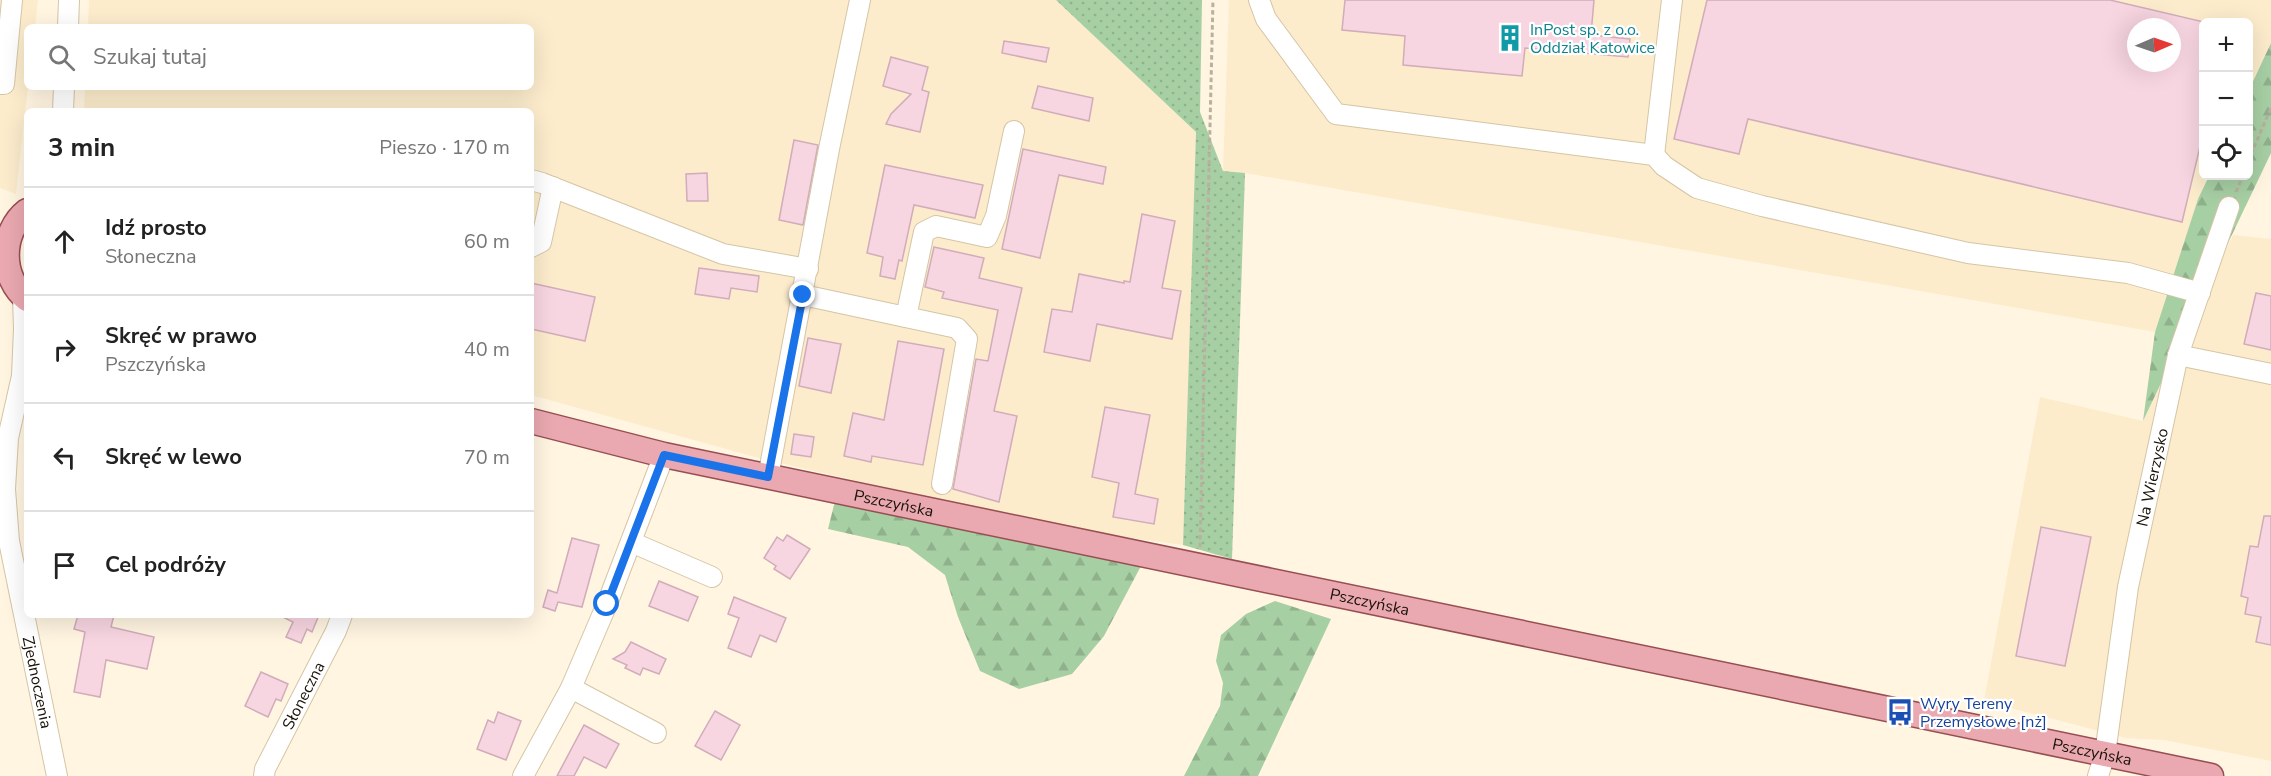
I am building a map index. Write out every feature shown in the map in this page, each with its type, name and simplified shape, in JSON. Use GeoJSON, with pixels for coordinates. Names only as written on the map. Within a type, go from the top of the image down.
{"type":"FeatureCollection","features":[{"type":"Feature","properties":{"kind":"main road"},"geometry":{"type":"LineString","coordinates":[[16,215],[4,237],[1,263],[5,276],[13,288],[24,297]]}},
{"type":"Feature","properties":{"kind":"main road","name":"Pszczyńska"},"geometry":{"type":"LineString","coordinates":[[534,422],[664,455],[1200,567],[2102,765],[2211,776]]}},
{"type":"Feature","properties":{"kind":"street"},"geometry":{"type":"LineString","coordinates":[[0,84],[4,84],[12,0]]}},
{"type":"Feature","properties":{"kind":"street"},"geometry":{"type":"LineString","coordinates":[[68,24],[69,0]]}},
{"type":"Feature","properties":{"kind":"street"},"geometry":{"type":"LineString","coordinates":[[768,477],[829,149],[860,0]]}},
{"type":"Feature","properties":{"kind":"street"},"geometry":{"type":"LineString","coordinates":[[1258,0],[1266,19],[1336,114],[1654,155],[1664,166],[1697,188],[1762,206],[1968,253],[2128,273],[2200,292]]}},
{"type":"Feature","properties":{"kind":"street"},"geometry":{"type":"LineString","coordinates":[[1654,155],[1672,0]]}},
{"type":"Feature","properties":{"kind":"street"},"geometry":{"type":"LineString","coordinates":[[63,108],[64,90]]}},
{"type":"Feature","properties":{"kind":"street"},"geometry":{"type":"LineString","coordinates":[[906,317],[924,232],[936,226],[987,237],[996,216],[1014,131]]}},
{"type":"Feature","properties":{"kind":"street"},"geometry":{"type":"LineString","coordinates":[[534,181],[723,254],[808,269]]}},
{"type":"Feature","properties":{"kind":"street"},"geometry":{"type":"LineString","coordinates":[[534,246],[541,242],[553,187]]}},
{"type":"Feature","properties":{"kind":"street","name":"Na Wierzysko"},"geometry":{"type":"LineString","coordinates":[[2102,765],[2128,586],[2178,355],[2229,207]]}},
{"type":"Feature","properties":{"kind":"street"},"geometry":{"type":"LineString","coordinates":[[803,295],[957,328],[967,339],[942,484]]}},
{"type":"Feature","properties":{"kind":"street","name":"Zjednoczenia"},"geometry":{"type":"LineString","coordinates":[[24,329],[24,370],[8,438],[5,489],[6,556],[57,776]]}},
{"type":"Feature","properties":{"kind":"street"},"geometry":{"type":"LineString","coordinates":[[2178,355],[2271,374]]}},
{"type":"Feature","properties":{"kind":"street"},"geometry":{"type":"LineString","coordinates":[[524,776],[571,688],[607,604],[664,455]]}},
{"type":"Feature","properties":{"kind":"street"},"geometry":{"type":"LineString","coordinates":[[631,542],[712,577]]}},
{"type":"Feature","properties":{"kind":"street","name":"Słoneczna"},"geometry":{"type":"LineString","coordinates":[[264,776],[265,769],[341,618]]}},
{"type":"Feature","properties":{"kind":"street"},"geometry":{"type":"LineString","coordinates":[[571,688],[656,733]]}},
{"type":"Feature","properties":{"kind":"path"},"geometry":{"type":"LineString","coordinates":[[1200,567],[1213,0]]}},
{"type":"Feature","properties":{"kind":"path"},"geometry":{"type":"LineString","coordinates":[[2253,149],[2271,108]]}},
{"type":"Feature","properties":{"kind":"shaded area"},"geometry":{"type":"Polygon","coordinates":[[[0,0],[38,0],[35,24],[24,24],[24,90],[28,90],[16,194],[0,188],[0,0]]]}},
{"type":"Feature","properties":{"kind":"shaded area"},"geometry":{"type":"Polygon","coordinates":[[[89,0],[1056,0],[1196,132],[1183,545],[1058,528],[759,458],[534,396],[534,108],[84,108],[85,90],[534,90],[534,24],[88,24],[89,0]]]}},
{"type":"Feature","properties":{"kind":"shaded area"},"geometry":{"type":"Polygon","coordinates":[[[1229,0],[2271,0],[2271,43],[2253,81],[2253,18],[2199,18],[2199,180],[2207,180],[2198,199],[2155,332],[1223,171],[1229,0]]]}},
{"type":"Feature","properties":{"kind":"shaded area"},"geometry":{"type":"Polygon","coordinates":[[[2233,235],[2271,239],[2271,761],[2164,740],[2126,738],[1984,701],[2040,397],[2143,421],[2233,235]]]}},
{"type":"Feature","properties":{"kind":"green space"},"geometry":{"type":"Polygon","coordinates":[[[1056,0],[1202,0],[1200,112],[1223,171],[1245,173],[1232,559],[1183,545],[1196,132],[1056,0]]]}},
{"type":"Feature","properties":{"kind":"green space"},"geometry":{"type":"Polygon","coordinates":[[[2271,43],[2271,153],[2143,421],[2155,332],[2198,199],[2207,180],[2253,180],[2253,81],[2271,43]]]}},
{"type":"Feature","properties":{"kind":"green space"},"geometry":{"type":"Polygon","coordinates":[[[835,501],[1141,566],[1104,636],[1072,674],[1019,689],[980,671],[958,617],[945,575],[908,547],[828,529],[835,501]]]}},
{"type":"Feature","properties":{"kind":"green space"},"geometry":{"type":"Polygon","coordinates":[[[1275,601],[1331,619],[1258,776],[1184,776],[1220,706],[1223,683],[1216,661],[1221,635],[1246,614],[1275,601]]]}},
{"type":"Feature","properties":{"kind":"building","name":"InPost sp. z o.o. Oddział Katowice"},"geometry":{"type":"Polygon","coordinates":[[[1345,0],[1594,0],[1591,35],[1630,39],[1628,57],[1525,48],[1522,76],[1403,65],[1405,36],[1342,30],[1345,0]]]}},
{"type":"Feature","properties":{"kind":"building"},"geometry":{"type":"Polygon","coordinates":[[[1707,0],[2110,0],[2199,21],[2199,151],[2182,222],[1748,119],[1739,154],[1674,139],[1707,0]]]}},
{"type":"Feature","properties":{"kind":"building"},"geometry":{"type":"Polygon","coordinates":[[[1004,41],[1049,48],[1046,62],[1002,53],[1004,41]]]}},
{"type":"Feature","properties":{"kind":"building"},"geometry":{"type":"Polygon","coordinates":[[[891,57],[928,67],[922,90],[929,92],[920,132],[886,124],[891,114],[911,94],[883,86],[891,57]]]}},
{"type":"Feature","properties":{"kind":"building"},"geometry":{"type":"Polygon","coordinates":[[[1038,86],[1093,98],[1089,121],[1032,108],[1038,86]]]}},
{"type":"Feature","properties":{"kind":"building"},"geometry":{"type":"Polygon","coordinates":[[[794,140],[818,145],[803,225],[779,220],[794,140]]]}},
{"type":"Feature","properties":{"kind":"building"},"geometry":{"type":"Polygon","coordinates":[[[1023,149],[1106,167],[1103,184],[1059,175],[1040,258],[1002,249],[1023,149]]]}},
{"type":"Feature","properties":{"kind":"building"},"geometry":{"type":"Polygon","coordinates":[[[885,165],[983,185],[975,218],[914,205],[902,261],[899,260],[895,279],[880,276],[883,257],[867,253],[885,165]]]}},
{"type":"Feature","properties":{"kind":"building"},"geometry":{"type":"Polygon","coordinates":[[[707,173],[708,201],[687,201],[686,174],[707,173]]]}},
{"type":"Feature","properties":{"kind":"building"},"geometry":{"type":"Polygon","coordinates":[[[1142,214],[1175,221],[1162,288],[1181,291],[1172,339],[1097,324],[1090,361],[1044,352],[1052,309],[1072,312],[1079,274],[1124,283],[1124,281],[1130,282],[1142,214]]]}},
{"type":"Feature","properties":{"kind":"building"},"geometry":{"type":"Polygon","coordinates":[[[934,247],[984,258],[979,278],[1022,288],[994,411],[1017,416],[999,502],[953,489],[976,359],[988,361],[998,310],[942,298],[944,292],[925,287],[934,247]]]}},
{"type":"Feature","properties":{"kind":"building"},"geometry":{"type":"Polygon","coordinates":[[[699,268],[759,276],[757,292],[731,288],[729,299],[695,294],[699,268]]]}},
{"type":"Feature","properties":{"kind":"building"},"geometry":{"type":"Polygon","coordinates":[[[534,284],[595,297],[585,341],[534,330],[534,284]]]}},
{"type":"Feature","properties":{"kind":"building"},"geometry":{"type":"Polygon","coordinates":[[[2256,293],[2271,296],[2271,350],[2244,344],[2256,293]]]}},
{"type":"Feature","properties":{"kind":"building"},"geometry":{"type":"Polygon","coordinates":[[[808,338],[841,344],[831,393],[799,386],[808,338]]]}},
{"type":"Feature","properties":{"kind":"building"},"geometry":{"type":"Polygon","coordinates":[[[898,341],[944,349],[923,465],[872,456],[871,462],[844,456],[853,413],[884,420],[898,341]]]}},
{"type":"Feature","properties":{"kind":"building"},"geometry":{"type":"Polygon","coordinates":[[[1105,407],[1150,415],[1135,494],[1158,499],[1154,524],[1113,517],[1119,483],[1092,477],[1105,407]]]}},
{"type":"Feature","properties":{"kind":"building"},"geometry":{"type":"Polygon","coordinates":[[[794,434],[814,437],[811,457],[791,454],[794,434]]]}},
{"type":"Feature","properties":{"kind":"building"},"geometry":{"type":"Polygon","coordinates":[[[2264,516],[2271,516],[2271,645],[2256,642],[2261,617],[2245,614],[2248,598],[2241,596],[2250,546],[2258,547],[2264,516]]]}},
{"type":"Feature","properties":{"kind":"building"},"geometry":{"type":"Polygon","coordinates":[[[2041,527],[2091,537],[2065,666],[2016,656],[2041,527]]]}},
{"type":"Feature","properties":{"kind":"building"},"geometry":{"type":"Polygon","coordinates":[[[787,535],[810,549],[790,579],[774,569],[776,566],[764,558],[777,537],[783,541],[787,535]]]}},
{"type":"Feature","properties":{"kind":"building"},"geometry":{"type":"Polygon","coordinates":[[[572,538],[599,545],[582,607],[558,602],[555,611],[543,607],[548,590],[557,593],[572,538]]]}},
{"type":"Feature","properties":{"kind":"building"},"geometry":{"type":"Polygon","coordinates":[[[659,581],[698,597],[688,621],[649,606],[659,581]]]}},
{"type":"Feature","properties":{"kind":"building"},"geometry":{"type":"Polygon","coordinates":[[[734,597],[786,618],[776,642],[760,635],[751,657],[728,648],[739,618],[728,614],[734,597]]]}},
{"type":"Feature","properties":{"kind":"building"},"geometry":{"type":"Polygon","coordinates":[[[77,618],[113,618],[111,627],[154,637],[147,669],[106,660],[100,697],[74,692],[85,632],[74,629],[77,618]]]}},
{"type":"Feature","properties":{"kind":"building"},"geometry":{"type":"Polygon","coordinates":[[[285,618],[318,618],[312,632],[307,629],[301,643],[286,637],[293,622],[285,618]]]}},
{"type":"Feature","properties":{"kind":"building"},"geometry":{"type":"Polygon","coordinates":[[[631,642],[666,659],[659,674],[643,668],[640,675],[625,668],[627,665],[613,659],[625,652],[631,642]]]}},
{"type":"Feature","properties":{"kind":"building"},"geometry":{"type":"Polygon","coordinates":[[[261,672],[288,684],[281,701],[276,699],[268,717],[245,706],[261,672]]]}},
{"type":"Feature","properties":{"kind":"building"},"geometry":{"type":"Polygon","coordinates":[[[715,711],[740,725],[721,760],[695,746],[715,711]]]}},
{"type":"Feature","properties":{"kind":"building"},"geometry":{"type":"Polygon","coordinates":[[[498,712],[521,721],[506,760],[477,749],[488,720],[494,723],[498,712]]]}},
{"type":"Feature","properties":{"kind":"building"},"geometry":{"type":"Polygon","coordinates":[[[584,725],[619,744],[606,768],[584,757],[574,776],[557,776],[584,725]]]}},
{"type":"Feature","properties":{"kind":"place","name":"InPost sp. z o.o. Oddział Katowice"},"geometry":{"type":"Point","coordinates":[1510,38]}},
{"type":"Feature","properties":{"kind":"place","name":"Wyry Tereny Przemysłowe [nż]"},"geometry":{"type":"Point","coordinates":[1900,712]}},
{"type":"Feature","properties":{"kind":"route"},"geometry":{"type":"LineString","coordinates":[[607,604],[664,455],[768,477],[803,295]]}}]}
